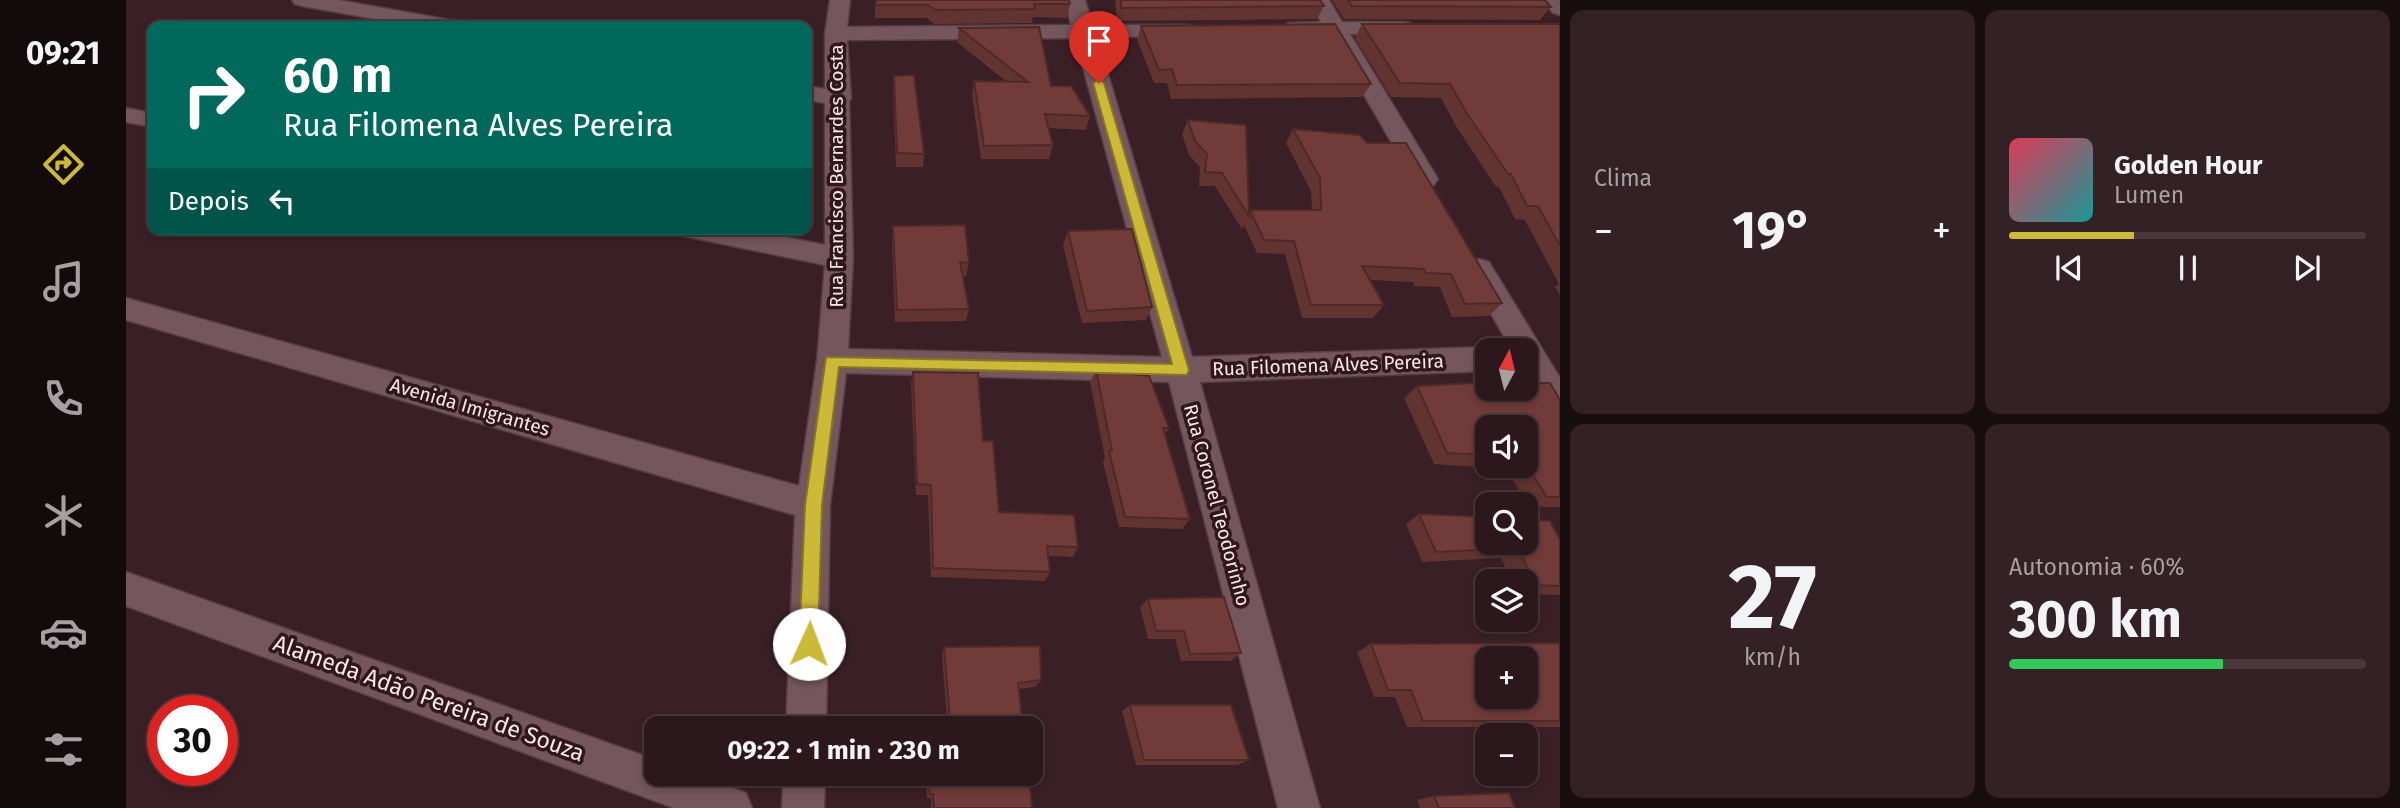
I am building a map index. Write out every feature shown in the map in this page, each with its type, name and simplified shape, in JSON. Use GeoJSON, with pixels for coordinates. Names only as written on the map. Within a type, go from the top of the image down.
{"type":"FeatureCollection","features":[{"type":"Feature","properties":{"kind":"street"},"geometry":{"type":"LineString","coordinates":[[302,0],[402,21]]}},
{"type":"Feature","properties":{"kind":"street"},"geometry":{"type":"LineString","coordinates":[[413,21],[437,0]]}},
{"type":"Feature","properties":{"kind":"street","name":"Rua Francisco Bernardes Costa"},"geometry":{"type":"LineString","coordinates":[[806,716],[813,505],[832,361],[839,258],[839,99],[836,34],[840,0]]}},
{"type":"Feature","properties":{"kind":"street","name":"Rua Coronel Teodorinho"},"geometry":{"type":"LineString","coordinates":[[1075,0],[1181,370],[1299,808]]}},
{"type":"Feature","properties":{"kind":"street"},"geometry":{"type":"LineString","coordinates":[[1319,0],[1440,204]]}},
{"type":"Feature","properties":{"kind":"street"},"geometry":{"type":"LineString","coordinates":[[1552,0],[1560,9]]}},
{"type":"Feature","properties":{"kind":"street"},"geometry":{"type":"LineString","coordinates":[[1279,29],[1428,28]]}},
{"type":"Feature","properties":{"kind":"street"},"geometry":{"type":"LineString","coordinates":[[836,34],[1195,29]]}},
{"type":"Feature","properties":{"kind":"street"},"geometry":{"type":"LineString","coordinates":[[812,94],[839,99]]}},
{"type":"Feature","properties":{"kind":"street"},"geometry":{"type":"LineString","coordinates":[[126,115],[147,119]]}},
{"type":"Feature","properties":{"kind":"street"},"geometry":{"type":"LineString","coordinates":[[724,235],[839,258]]}},
{"type":"Feature","properties":{"kind":"street"},"geometry":{"type":"LineString","coordinates":[[1468,251],[1539,357],[1560,405]]}},
{"type":"Feature","properties":{"kind":"street","name":"Avenida Imigrantes"},"geometry":{"type":"LineString","coordinates":[[131,316],[813,505]]}},
{"type":"Feature","properties":{"kind":"street","name":"Rua Filomena Alves Pereira"},"geometry":{"type":"LineString","coordinates":[[832,361],[1181,370],[1475,359]]}},
{"type":"Feature","properties":{"kind":"street","name":"Alameda Adão Pereira de Souza"},"geometry":{"type":"LineString","coordinates":[[126,589],[732,808]]}},
{"type":"Feature","properties":{"kind":"street"},"geometry":{"type":"LineString","coordinates":[[803,808],[804,786]]}},
{"type":"Feature","properties":{"kind":"building"},"geometry":{"type":"Polygon","coordinates":[[[876,0],[1069,0],[1070,4],[1034,4],[1035,9],[935,10],[928,5],[876,5],[876,0]]]}},
{"type":"Feature","properties":{"kind":"building"},"geometry":{"type":"Polygon","coordinates":[[[1121,0],[1320,0],[1324,6],[1121,8],[1121,0]]]}},
{"type":"Feature","properties":{"kind":"building"},"geometry":{"type":"Polygon","coordinates":[[[1348,0],[1545,0],[1551,7],[1352,6],[1348,0]]]}},
{"type":"Feature","properties":{"kind":"building"},"geometry":{"type":"Polygon","coordinates":[[[1335,24],[1371,84],[1177,85],[1172,69],[1159,70],[1141,26],[1335,24]]]}},
{"type":"Feature","properties":{"kind":"building"},"geometry":{"type":"Polygon","coordinates":[[[1362,24],[1560,24],[1560,246],[1538,206],[1527,206],[1511,174],[1508,174],[1450,84],[1400,83],[1362,24]]]}},
{"type":"Feature","properties":{"kind":"building"},"geometry":{"type":"Polygon","coordinates":[[[1039,27],[1051,86],[1071,86],[1090,116],[1045,114],[1053,145],[984,146],[974,81],[1028,82],[959,28],[1039,27]]]}},
{"type":"Feature","properties":{"kind":"building"},"geometry":{"type":"Polygon","coordinates":[[[914,75],[924,154],[897,153],[894,76],[914,75]]]}},
{"type":"Feature","properties":{"kind":"building"},"geometry":{"type":"Polygon","coordinates":[[[1188,120],[1246,125],[1249,216],[1222,173],[1205,172],[1207,154],[1195,141],[1188,120]]]}},
{"type":"Feature","properties":{"kind":"building"},"geometry":{"type":"Polygon","coordinates":[[[1293,129],[1360,135],[1367,143],[1406,143],[1502,303],[1465,304],[1451,274],[1426,273],[1424,269],[1362,266],[1384,305],[1311,305],[1294,241],[1264,240],[1250,210],[1321,210],[1320,178],[1293,129]]]}},
{"type":"Feature","properties":{"kind":"building"},"geometry":{"type":"Polygon","coordinates":[[[965,225],[969,263],[960,262],[969,309],[897,310],[893,226],[965,225]]]}},
{"type":"Feature","properties":{"kind":"building"},"geometry":{"type":"Polygon","coordinates":[[[1132,229],[1152,307],[1087,311],[1068,231],[1132,229]]]}},
{"type":"Feature","properties":{"kind":"building"},"geometry":{"type":"Polygon","coordinates":[[[1096,370],[1149,376],[1169,428],[1163,428],[1190,519],[1125,517],[1109,451],[1112,451],[1096,370]]]}},
{"type":"Feature","properties":{"kind":"building"},"geometry":{"type":"Polygon","coordinates":[[[913,372],[978,373],[983,441],[993,441],[999,512],[1074,515],[1078,547],[1047,546],[1050,572],[933,568],[931,485],[917,484],[913,372]]]}},
{"type":"Feature","properties":{"kind":"building"},"geometry":{"type":"Polygon","coordinates":[[[1475,383],[1475,401],[1538,401],[1538,383],[1550,383],[1560,400],[1560,497],[1547,497],[1535,478],[1538,478],[1538,415],[1475,415],[1475,454],[1447,453],[1417,386],[1475,383]]]}},
{"type":"Feature","properties":{"kind":"building"},"geometry":{"type":"Polygon","coordinates":[[[1419,514],[1475,516],[1475,550],[1436,552],[1419,514]]]}},
{"type":"Feature","properties":{"kind":"building"},"geometry":{"type":"Polygon","coordinates":[[[1538,520],[1550,521],[1560,540],[1560,586],[1538,585],[1538,569],[1528,569],[1521,555],[1538,555],[1538,520]]]}},
{"type":"Feature","properties":{"kind":"building"},"geometry":{"type":"Polygon","coordinates":[[[1224,597],[1241,653],[1190,654],[1184,631],[1156,631],[1148,599],[1224,597]]]}},
{"type":"Feature","properties":{"kind":"building"},"geometry":{"type":"Polygon","coordinates":[[[1560,643],[1560,721],[1423,721],[1411,690],[1388,690],[1371,644],[1560,643]]]}},
{"type":"Feature","properties":{"kind":"building"},"geometry":{"type":"Polygon","coordinates":[[[1040,646],[1041,680],[1018,683],[1022,716],[950,716],[944,647],[1040,646]]]}},
{"type":"Feature","properties":{"kind":"building"},"geometry":{"type":"Polygon","coordinates":[[[1130,705],[1231,705],[1249,760],[1144,760],[1130,705]]]}},
{"type":"Feature","properties":{"kind":"building"},"geometry":{"type":"Polygon","coordinates":[[[929,786],[1030,786],[1032,808],[934,808],[933,794],[930,794],[929,786]]]}},
{"type":"Feature","properties":{"kind":"building"},"geometry":{"type":"Polygon","coordinates":[[[1509,793],[1515,808],[1439,808],[1434,796],[1509,793]]]}},
{"type":"Feature","properties":{"kind":"route"},"geometry":{"type":"LineString","coordinates":[[809,644],[813,505],[832,361],[1181,370],[1099,83]]}}]}
